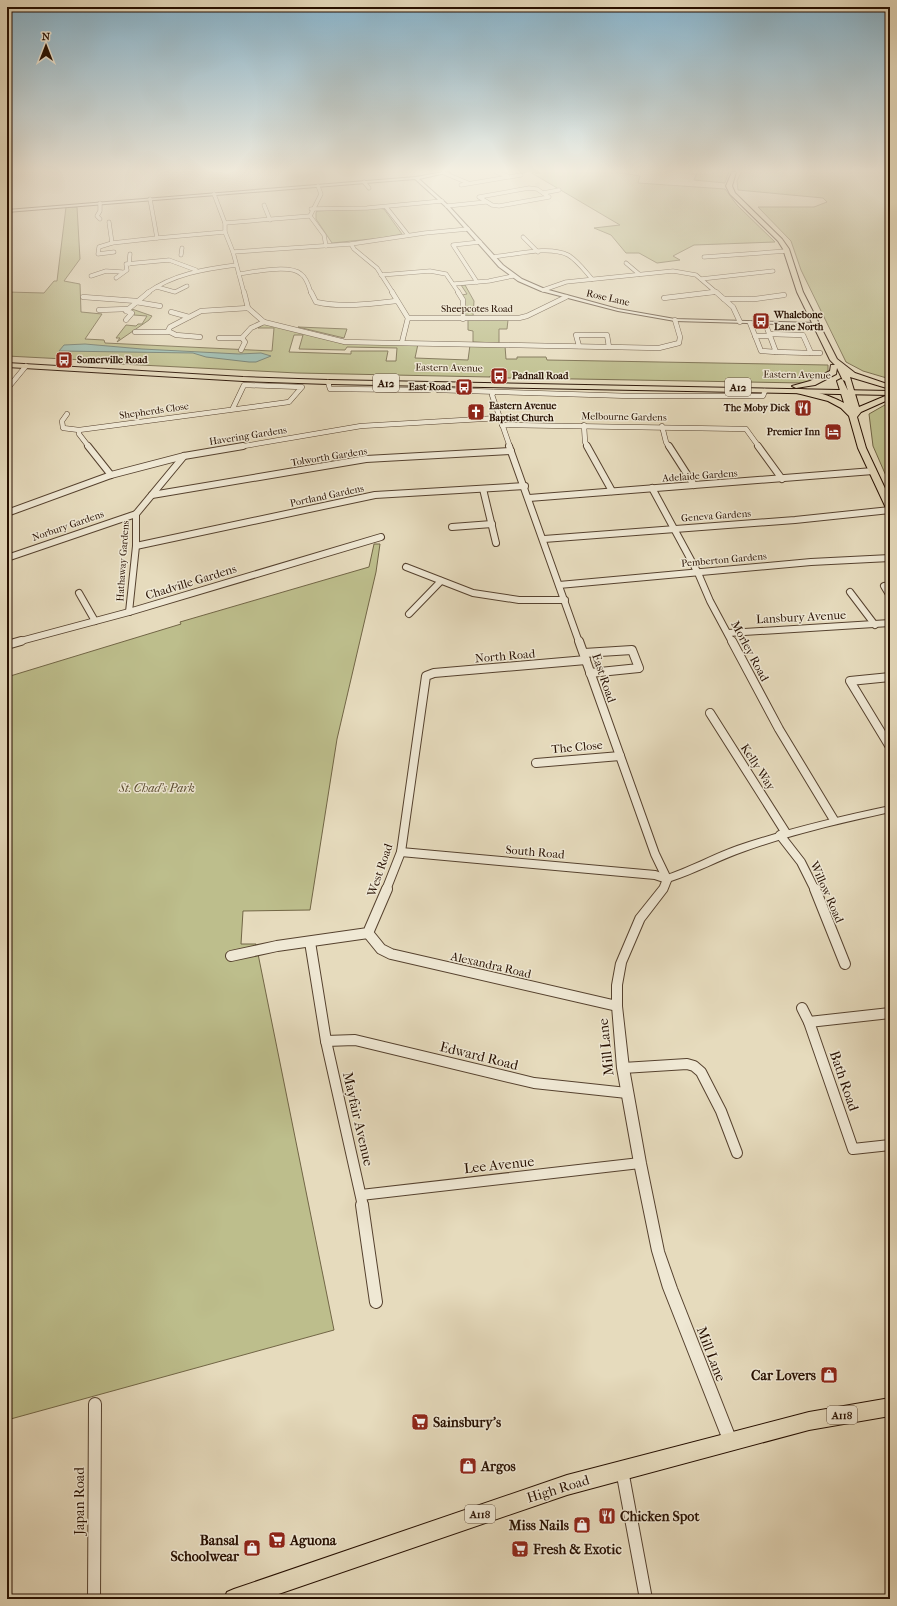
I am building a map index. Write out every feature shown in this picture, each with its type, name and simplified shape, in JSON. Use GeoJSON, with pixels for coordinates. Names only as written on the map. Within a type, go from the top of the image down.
{"type":"FeatureCollection","features":[{"type":"Feature","properties":{"kind":"highway","name":"Eastern Avenue"},"geometry":{"type":"LineString","coordinates":[[7,361],[286,376],[634,382],[848,390]]}},
{"type":"Feature","properties":{"kind":"highway","name":"Eastern Avenue"},"geometry":{"type":"LineString","coordinates":[[7,365],[243,379],[436,387],[765,391],[794,389],[832,392],[848,390]]}},
{"type":"Feature","properties":{"kind":"highway","name":"A12"},"geometry":{"type":"LineString","coordinates":[[634,382],[666,386],[890,391]]}},
{"type":"Feature","properties":{"kind":"highway","name":"A12"},"geometry":{"type":"LineString","coordinates":[[848,390],[866,387],[890,391]]}},
{"type":"Feature","properties":{"kind":"main road"},"geometry":{"type":"LineString","coordinates":[[784,247],[800,292],[848,390],[862,448],[890,509]]}},
{"type":"Feature","properties":{"kind":"main road"},"geometry":{"type":"LineString","coordinates":[[794,389],[812,383],[832,372],[836,365]]}},
{"type":"Feature","properties":{"kind":"main road"},"geometry":{"type":"LineString","coordinates":[[836,365],[852,375],[890,391]]}},
{"type":"Feature","properties":{"kind":"main road"},"geometry":{"type":"LineString","coordinates":[[794,389],[831,401],[853,413]]}},
{"type":"Feature","properties":{"kind":"main road"},"geometry":{"type":"LineString","coordinates":[[853,413],[890,391]]}},
{"type":"Feature","properties":{"kind":"main road","name":"High Road"},"geometry":{"type":"LineString","coordinates":[[234,1599],[567,1485],[731,1443],[809,1421],[890,1407]]}},
{"type":"Feature","properties":{"kind":"street"},"geometry":{"type":"LineString","coordinates":[[98,247],[98,254],[114,252]]}},
{"type":"Feature","properties":{"kind":"street"},"geometry":{"type":"LineString","coordinates":[[231,247],[248,308],[264,322],[345,342],[659,348],[676,345],[679,343],[680,337],[675,320]]}},
{"type":"Feature","properties":{"kind":"street"},"geometry":{"type":"LineString","coordinates":[[233,252],[311,247]]}},
{"type":"Feature","properties":{"kind":"street"},"geometry":{"type":"LineString","coordinates":[[353,247],[373,263],[408,318],[402,342]]}},
{"type":"Feature","properties":{"kind":"street"},"geometry":{"type":"LineString","coordinates":[[454,247],[477,282]]}},
{"type":"Feature","properties":{"kind":"street","name":"Rose Lane"},"geometry":{"type":"LineString","coordinates":[[484,247],[513,276],[543,290],[638,314],[675,320],[817,324]]}},
{"type":"Feature","properties":{"kind":"street"},"geometry":{"type":"LineString","coordinates":[[533,247],[538,252]]}},
{"type":"Feature","properties":{"kind":"street"},"geometry":{"type":"LineString","coordinates":[[175,262],[181,260],[182,248]]}},
{"type":"Feature","properties":{"kind":"street"},"geometry":{"type":"LineString","coordinates":[[704,257],[787,251]]}},
{"type":"Feature","properties":{"kind":"street"},"geometry":{"type":"LineString","coordinates":[[493,257],[538,252],[553,252],[569,256],[592,279]]}},
{"type":"Feature","properties":{"kind":"street"},"geometry":{"type":"LineString","coordinates":[[116,278],[122,272],[127,270],[126,264],[129,264],[130,254]]}},
{"type":"Feature","properties":{"kind":"street"},"geometry":{"type":"LineString","coordinates":[[129,264],[169,260],[196,270]]}},
{"type":"Feature","properties":{"kind":"street"},"geometry":{"type":"LineString","coordinates":[[626,263],[639,274]]}},
{"type":"Feature","properties":{"kind":"street"},"geometry":{"type":"LineString","coordinates":[[127,310],[136,301],[157,287],[196,270],[236,264]]}},
{"type":"Feature","properties":{"kind":"street"},"geometry":{"type":"LineString","coordinates":[[91,276],[98,272],[109,270],[122,272]]}},
{"type":"Feature","properties":{"kind":"street"},"geometry":{"type":"LineString","coordinates":[[239,274],[281,270],[297,271],[302,274],[316,302],[324,304],[343,305],[396,301]]}},
{"type":"Feature","properties":{"kind":"street"},"geometry":{"type":"LineString","coordinates":[[381,275],[437,271],[447,274],[463,300],[462,319]]}},
{"type":"Feature","properties":{"kind":"street"},"geometry":{"type":"LineString","coordinates":[[543,290],[566,282],[683,271],[696,275],[724,299],[735,310],[740,322]]}},
{"type":"Feature","properties":{"kind":"street"},"geometry":{"type":"LineString","coordinates":[[701,279],[773,271]]}},
{"type":"Feature","properties":{"kind":"street"},"geometry":{"type":"LineString","coordinates":[[454,284],[513,276]]}},
{"type":"Feature","properties":{"kind":"street"},"geometry":{"type":"LineString","coordinates":[[157,287],[175,292],[187,286]]}},
{"type":"Feature","properties":{"kind":"street"},"geometry":{"type":"LineString","coordinates":[[664,298],[716,292]]}},
{"type":"Feature","properties":{"kind":"street"},"geometry":{"type":"LineString","coordinates":[[724,299],[784,295]]}},
{"type":"Feature","properties":{"kind":"street"},"geometry":{"type":"LineString","coordinates":[[83,297],[136,301],[160,306]]}},
{"type":"Feature","properties":{"kind":"street","name":"Sheepcotes Road"},"geometry":{"type":"LineString","coordinates":[[408,318],[509,319],[528,316],[566,297]]}},
{"type":"Feature","properties":{"kind":"street"},"geometry":{"type":"LineString","coordinates":[[169,332],[170,327],[211,307],[225,310],[248,308]]}},
{"type":"Feature","properties":{"kind":"street"},"geometry":{"type":"LineString","coordinates":[[99,310],[127,310],[132,313],[126,320]]}},
{"type":"Feature","properties":{"kind":"street"},"geometry":{"type":"LineString","coordinates":[[171,312],[189,317]]}},
{"type":"Feature","properties":{"kind":"street"},"geometry":{"type":"LineString","coordinates":[[220,338],[242,338],[251,328],[264,322]]}},
{"type":"Feature","properties":{"kind":"street"},"geometry":{"type":"LineString","coordinates":[[750,323],[761,351],[820,353]]}},
{"type":"Feature","properties":{"kind":"street"},"geometry":{"type":"LineString","coordinates":[[767,328],[776,352]]}},
{"type":"Feature","properties":{"kind":"street"},"geometry":{"type":"LineString","coordinates":[[800,328],[811,352]]}},
{"type":"Feature","properties":{"kind":"street"},"geometry":{"type":"LineString","coordinates":[[135,332],[169,332],[176,335],[200,337]]}},
{"type":"Feature","properties":{"kind":"street"},"geometry":{"type":"LineString","coordinates":[[579,346],[576,335],[607,335],[610,347]]}},
{"type":"Feature","properties":{"kind":"street"},"geometry":{"type":"LineString","coordinates":[[755,336],[803,335]]}},
{"type":"Feature","properties":{"kind":"street"},"geometry":{"type":"LineString","coordinates":[[240,350],[245,342],[242,338]]}},
{"type":"Feature","properties":{"kind":"street"},"geometry":{"type":"LineString","coordinates":[[7,389],[18,378],[26,366]]}},
{"type":"Feature","properties":{"kind":"street","name":"Shepherds Close"},"geometry":{"type":"LineString","coordinates":[[67,414],[62,422],[63,428],[79,430],[233,408],[289,402],[302,387],[244,385],[233,408]]}},
{"type":"Feature","properties":{"kind":"street"},"geometry":{"type":"LineString","coordinates":[[436,387],[494,392]]}},
{"type":"Feature","properties":{"kind":"street","name":"Eastern Avenue"},"geometry":{"type":"LineString","coordinates":[[494,392],[630,396],[763,396],[765,391]]}},
{"type":"Feature","properties":{"kind":"street","name":"East Road"},"geometry":{"type":"LineString","coordinates":[[494,392],[492,395],[511,451],[544,539],[590,673],[657,859],[668,880]]}},
{"type":"Feature","properties":{"kind":"street","name":"Melbourne Gardens"},"geometry":{"type":"LineString","coordinates":[[501,421],[584,425],[746,429],[782,479]]}},
{"type":"Feature","properties":{"kind":"street","name":"Havering Gardens"},"geometry":{"type":"LineString","coordinates":[[7,513],[111,475],[184,456],[361,426],[501,421]]}},
{"type":"Feature","properties":{"kind":"street"},"geometry":{"type":"LineString","coordinates":[[584,425],[585,442],[612,492]]}},
{"type":"Feature","properties":{"kind":"street"},"geometry":{"type":"LineString","coordinates":[[662,426],[666,442],[694,485]]}},
{"type":"Feature","properties":{"kind":"street"},"geometry":{"type":"LineString","coordinates":[[79,430],[78,434],[111,475]]}},
{"type":"Feature","properties":{"kind":"street","name":"Tolworth Gardens"},"geometry":{"type":"LineString","coordinates":[[152,495],[366,459],[511,451]]}},
{"type":"Feature","properties":{"kind":"street","name":"Hathaway Gardens"},"geometry":{"type":"LineString","coordinates":[[129,612],[136,546],[136,514],[184,456]]}},
{"type":"Feature","properties":{"kind":"street","name":"Adelaide Gardens"},"geometry":{"type":"LineString","coordinates":[[529,498],[873,471]]}},
{"type":"Feature","properties":{"kind":"street","name":"Portland Gardens"},"geometry":{"type":"LineString","coordinates":[[136,546],[375,495],[525,486]]}},
{"type":"Feature","properties":{"kind":"street","name":"Morley Road"},"geometry":{"type":"LineString","coordinates":[[652,488],[698,572],[710,601],[780,729],[834,820]]}},
{"type":"Feature","properties":{"kind":"street"},"geometry":{"type":"LineString","coordinates":[[482,489],[496,543]]}},
{"type":"Feature","properties":{"kind":"street","name":"Geneva Gardens"},"geometry":{"type":"LineString","coordinates":[[544,539],[673,528],[795,520],[890,509]]}},
{"type":"Feature","properties":{"kind":"street","name":"Norbury Gardens"},"geometry":{"type":"LineString","coordinates":[[7,558],[136,514]]}},
{"type":"Feature","properties":{"kind":"street"},"geometry":{"type":"LineString","coordinates":[[452,527],[492,524]]}},
{"type":"Feature","properties":{"kind":"street","name":"Chadville Gardens"},"geometry":{"type":"LineString","coordinates":[[7,645],[129,612],[381,537]]}},
{"type":"Feature","properties":{"kind":"street","name":"Pemberton Gardens"},"geometry":{"type":"LineString","coordinates":[[559,584],[890,558]]}},
{"type":"Feature","properties":{"kind":"street"},"geometry":{"type":"LineString","coordinates":[[406,567],[472,593],[519,600],[565,600]]}},
{"type":"Feature","properties":{"kind":"street"},"geometry":{"type":"LineString","coordinates":[[409,614],[441,581]]}},
{"type":"Feature","properties":{"kind":"street"},"geometry":{"type":"LineString","coordinates":[[884,586],[890,596]]}},
{"type":"Feature","properties":{"kind":"street","name":"Lansbury Avenue"},"geometry":{"type":"LineString","coordinates":[[850,592],[875,624]]}},
{"type":"Feature","properties":{"kind":"street"},"geometry":{"type":"LineString","coordinates":[[79,593],[95,620]]}},
{"type":"Feature","properties":{"kind":"street","name":"Lansbury Avenue"},"geometry":{"type":"LineString","coordinates":[[728,633],[890,623]]}},
{"type":"Feature","properties":{"kind":"street","name":"North Road"},"geometry":{"type":"LineString","coordinates":[[426,676],[434,673],[585,657],[632,650],[639,668],[590,673]]}},
{"type":"Feature","properties":{"kind":"street","name":"West Road"},"geometry":{"type":"LineString","coordinates":[[368,934],[401,852],[426,676]]}},
{"type":"Feature","properties":{"kind":"street"},"geometry":{"type":"LineString","coordinates":[[890,677],[850,681],[890,747]]}},
{"type":"Feature","properties":{"kind":"street","name":"Kelly Way"},"geometry":{"type":"LineString","coordinates":[[710,714],[783,834]]}},
{"type":"Feature","properties":{"kind":"street","name":"The Close"},"geometry":{"type":"LineString","coordinates":[[536,763],[620,756]]}},
{"type":"Feature","properties":{"kind":"street"},"geometry":{"type":"LineString","coordinates":[[668,880],[719,856],[783,834],[834,820],[890,809]]}},
{"type":"Feature","properties":{"kind":"street","name":"Willow Road"},"geometry":{"type":"LineString","coordinates":[[783,834],[810,878],[845,964]]}},
{"type":"Feature","properties":{"kind":"street","name":"South Road"},"geometry":{"type":"LineString","coordinates":[[401,852],[656,875],[668,880]]}},
{"type":"Feature","properties":{"kind":"street","name":"Mill Lane"},"geometry":{"type":"LineString","coordinates":[[668,880],[664,888],[640,919],[623,955],[618,974],[617,1006],[623,1068],[658,1251],[670,1288],[731,1443]]}},
{"type":"Feature","properties":{"kind":"street"},"geometry":{"type":"LineString","coordinates":[[231,956],[277,946],[368,934]]}},
{"type":"Feature","properties":{"kind":"street","name":"Alexandra Road"},"geometry":{"type":"LineString","coordinates":[[368,934],[381,949],[392,954],[617,1006]]}},
{"type":"Feature","properties":{"kind":"street","name":"Mayfair Avenue"},"geometry":{"type":"LineString","coordinates":[[310,942],[326,1041],[360,1195],[376,1302]]}},
{"type":"Feature","properties":{"kind":"street","name":"Bath Road"},"geometry":{"type":"LineString","coordinates":[[802,1008],[809,1022],[853,1149],[890,1145]]}},
{"type":"Feature","properties":{"kind":"street"},"geometry":{"type":"LineString","coordinates":[[809,1022],[890,1013]]}},
{"type":"Feature","properties":{"kind":"street","name":"Edward Road"},"geometry":{"type":"LineString","coordinates":[[326,1041],[355,1040],[534,1084],[627,1093]]}},
{"type":"Feature","properties":{"kind":"street"},"geometry":{"type":"LineString","coordinates":[[623,1068],[688,1064],[694,1066],[701,1072],[721,1111],[737,1153]]}},
{"type":"Feature","properties":{"kind":"street","name":"Lee Avenue"},"geometry":{"type":"LineString","coordinates":[[360,1195],[640,1163]]}},
{"type":"Feature","properties":{"kind":"street","name":"Japan Road"},"geometry":{"type":"LineString","coordinates":[[94,1599],[95,1404]]}},
{"type":"Feature","properties":{"kind":"street"},"geometry":{"type":"LineString","coordinates":[[622,1470],[646,1599]]}},
{"type":"Feature","properties":{"kind":"green space"},"geometry":{"type":"Polygon","coordinates":[[[61,247],[79,247],[80,259],[64,281],[80,284],[81,312],[102,314],[85,339],[104,340],[105,343],[272,351],[274,328],[258,328],[264,324],[348,343],[418,344],[415,358],[468,360],[470,345],[505,346],[506,359],[517,359],[517,357],[546,357],[547,360],[828,365],[828,372],[813,381],[803,383],[504,378],[504,376],[490,377],[297,373],[101,363],[103,361],[7,356],[7,292],[44,293],[54,281],[57,281],[61,247]],[[294,335],[289,352],[351,354],[351,351],[388,351],[386,361],[396,361],[397,348],[347,347],[345,350],[299,349],[303,335],[294,335]]]}},
{"type":"Feature","properties":{"kind":"green space"},"geometry":{"type":"Polygon","coordinates":[[[621,247],[690,247],[673,256],[680,260],[657,263],[639,253],[626,253],[621,247]]]}},
{"type":"Feature","properties":{"kind":"green space"},"geometry":{"type":"Polygon","coordinates":[[[793,247],[890,247],[890,379],[863,371],[846,362],[801,270],[793,247]]]}},
{"type":"Feature","properties":{"kind":"green space"},"geometry":{"type":"Polygon","coordinates":[[[461,285],[465,285],[474,301],[473,316],[465,315],[465,301],[462,295],[467,294],[461,285]]]}},
{"type":"Feature","properties":{"kind":"green space"},"geometry":{"type":"Polygon","coordinates":[[[132,309],[152,316],[149,320],[117,342],[120,338],[116,338],[126,325],[136,326],[138,324],[142,324],[147,316],[134,315],[132,309]]]}},
{"type":"Feature","properties":{"kind":"green space"},"geometry":{"type":"Polygon","coordinates":[[[468,320],[508,320],[507,329],[499,329],[499,343],[473,342],[473,331],[468,330],[468,320]]]}},
{"type":"Feature","properties":{"kind":"green space"},"geometry":{"type":"Polygon","coordinates":[[[298,327],[347,329],[344,338],[298,327]]]}},
{"type":"Feature","properties":{"kind":"green space"},"geometry":{"type":"Polygon","coordinates":[[[890,402],[890,485],[873,446],[869,414],[890,402]]]}},
{"type":"Feature","properties":{"kind":"green space","name":"St. Chad's Park"},"geometry":{"type":"Polygon","coordinates":[[[374,544],[380,544],[376,572],[337,739],[310,910],[243,911],[241,944],[256,944],[334,1330],[7,1420],[7,677],[181,624],[180,622],[369,567],[374,544]]]}},
{"type":"Feature","properties":{"kind":"water"},"geometry":{"type":"Polygon","coordinates":[[[85,344],[142,349],[239,354],[261,353],[271,356],[256,362],[249,362],[206,357],[193,353],[59,351],[64,345],[85,344]]]}},
{"type":"Feature","properties":{"kind":"place","name":"Whalebone Lane North"},"geometry":{"type":"Point","coordinates":[761,321]}},
{"type":"Feature","properties":{"kind":"place","name":"Somerville Road"},"geometry":{"type":"Point","coordinates":[64,360]}},
{"type":"Feature","properties":{"kind":"place","name":"Padnall Road"},"geometry":{"type":"Point","coordinates":[499,376]}},
{"type":"Feature","properties":{"kind":"place","name":"East Road"},"geometry":{"type":"Point","coordinates":[464,387]}},
{"type":"Feature","properties":{"kind":"place","name":"The Moby Dick"},"geometry":{"type":"Point","coordinates":[803,408]}},
{"type":"Feature","properties":{"kind":"place","name":"Eastern Avenue Baptist Church"},"geometry":{"type":"Point","coordinates":[476,412]}},
{"type":"Feature","properties":{"kind":"place","name":"Premier Inn"},"geometry":{"type":"Point","coordinates":[833,432]}},
{"type":"Feature","properties":{"kind":"place","name":"Car Lovers"},"geometry":{"type":"Point","coordinates":[829,1375]}},
{"type":"Feature","properties":{"kind":"place","name":"Sainsbury's"},"geometry":{"type":"Point","coordinates":[420,1422]}},
{"type":"Feature","properties":{"kind":"place","name":"Argos"},"geometry":{"type":"Point","coordinates":[468,1466]}},
{"type":"Feature","properties":{"kind":"place","name":"Chicken Spot"},"geometry":{"type":"Point","coordinates":[607,1516]}},
{"type":"Feature","properties":{"kind":"place","name":"Miss Nails"},"geometry":{"type":"Point","coordinates":[582,1525]}},
{"type":"Feature","properties":{"kind":"place","name":"Aguona"},"geometry":{"type":"Point","coordinates":[277,1540]}},
{"type":"Feature","properties":{"kind":"place","name":"Bansal Schoolwear"},"geometry":{"type":"Point","coordinates":[252,1548]}},
{"type":"Feature","properties":{"kind":"place","name":"Fresh & Exotic"},"geometry":{"type":"Point","coordinates":[520,1549]}}]}
